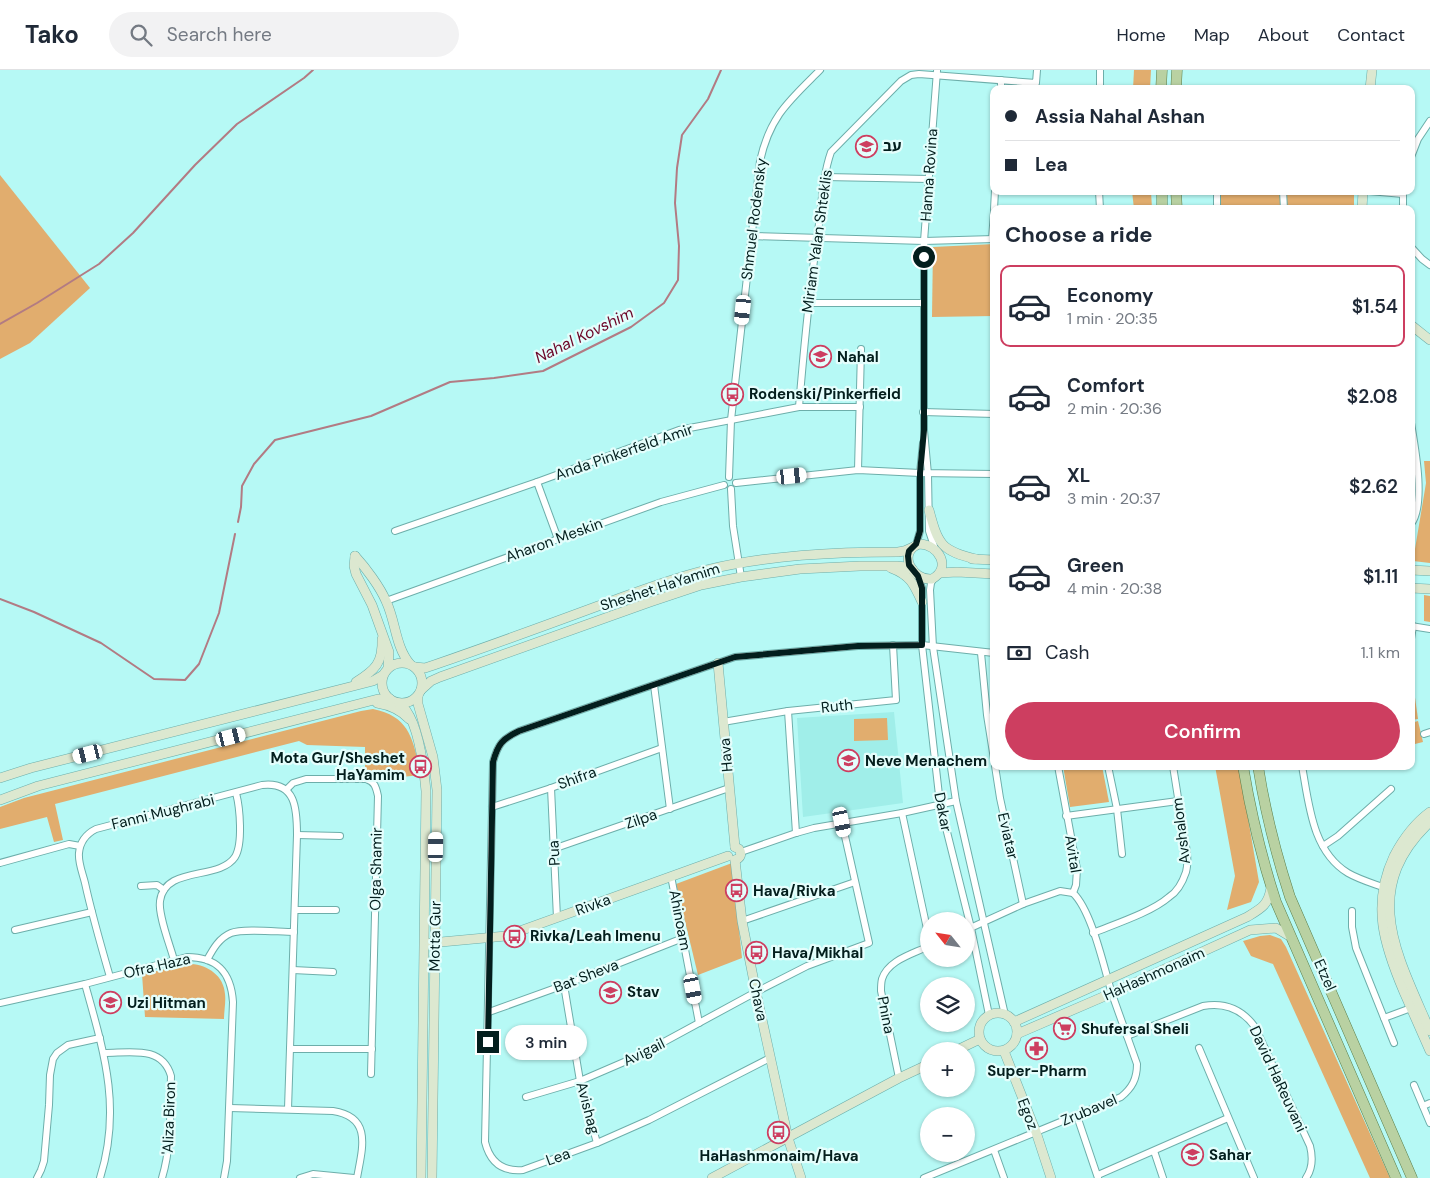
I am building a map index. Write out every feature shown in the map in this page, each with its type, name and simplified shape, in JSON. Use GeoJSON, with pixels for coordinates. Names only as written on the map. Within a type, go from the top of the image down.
{"type":"FeatureCollection","features":[{"type":"Feature","properties":{"kind":"main road"},"geometry":{"type":"LineString","coordinates":[[1161,85],[1162,70]]}},
{"type":"Feature","properties":{"kind":"main road"},"geometry":{"type":"LineString","coordinates":[[1176,85],[1177,70]]}},
{"type":"Feature","properties":{"kind":"main road","name":"Etzel"},"geometry":{"type":"LineString","coordinates":[[1245,770],[1256,837],[1271,887],[1396,1178]]}},
{"type":"Feature","properties":{"kind":"main road","name":"Etzel"},"geometry":{"type":"LineString","coordinates":[[1259,770],[1271,834],[1290,897],[1412,1178]]}},
{"type":"Feature","properties":{"kind":"street","name":"Shmuel Rodensky"},"geometry":{"type":"LineString","coordinates":[[729,477],[731,420],[760,161],[767,136],[778,114],[820,70]]}},
{"type":"Feature","properties":{"kind":"street"},"geometry":{"type":"LineString","coordinates":[[1036,85],[1037,70]]}},
{"type":"Feature","properties":{"kind":"street"},"geometry":{"type":"LineString","coordinates":[[1100,70],[1100,85]]}},
{"type":"Feature","properties":{"kind":"street"},"geometry":{"type":"LineString","coordinates":[[1370,85],[1371,70]]}},
{"type":"Feature","properties":{"kind":"street","name":"Miriam Yalan Shteklis"},"geometry":{"type":"LineString","coordinates":[[799,407],[816,238],[828,161],[837,145],[901,81],[911,75],[937,72],[1030,85]]}},
{"type":"Feature","properties":{"kind":"street","name":"Hanna Rovina"},"geometry":{"type":"LineString","coordinates":[[937,72],[924,241],[923,412],[928,474],[929,530],[937,552]]}},
{"type":"Feature","properties":{"kind":"street"},"geometry":{"type":"LineString","coordinates":[[1001,85],[1002,80]]}},
{"type":"Feature","properties":{"kind":"street"},"geometry":{"type":"LineString","coordinates":[[1415,147],[1430,121]]}},
{"type":"Feature","properties":{"kind":"street"},"geometry":{"type":"LineString","coordinates":[[825,176],[929,179]]}},
{"type":"Feature","properties":{"kind":"street"},"geometry":{"type":"LineString","coordinates":[[751,236],[924,241],[990,239]]}},
{"type":"Feature","properties":{"kind":"street"},"geometry":{"type":"LineString","coordinates":[[1415,251],[1430,266]]}},
{"type":"Feature","properties":{"kind":"street"},"geometry":{"type":"LineString","coordinates":[[808,303],[924,303]]}},
{"type":"Feature","properties":{"kind":"street"},"geometry":{"type":"LineString","coordinates":[[1415,331],[1430,340]]}},
{"type":"Feature","properties":{"kind":"street"},"geometry":{"type":"LineString","coordinates":[[858,470],[861,349]]}},
{"type":"Feature","properties":{"kind":"street","name":"Anda Pinkerfeld Amir"},"geometry":{"type":"LineString","coordinates":[[395,531],[679,430],[799,407],[860,407]]}},
{"type":"Feature","properties":{"kind":"street"},"geometry":{"type":"LineString","coordinates":[[923,412],[990,414]]}},
{"type":"Feature","properties":{"kind":"street","name":"Hanna Rovina"},"geometry":{"type":"LineString","coordinates":[[914,546],[920,531],[920,473],[924,430]]}},
{"type":"Feature","properties":{"kind":"street"},"geometry":{"type":"LineString","coordinates":[[1415,458],[1418,489],[1417,514],[1415,517]]}},
{"type":"Feature","properties":{"kind":"street"},"geometry":{"type":"LineString","coordinates":[[731,489],[736,483],[858,470],[928,474],[990,474]]}},
{"type":"Feature","properties":{"kind":"street"},"geometry":{"type":"LineString","coordinates":[[731,489],[727,489],[724,485],[725,480],[729,477],[736,483]]}},
{"type":"Feature","properties":{"kind":"street","name":"Anda Pinkerfeld Amir"},"geometry":{"type":"LineString","coordinates":[[537,482],[558,539]]}},
{"type":"Feature","properties":{"kind":"street","name":"Aharon Meskin"},"geometry":{"type":"LineString","coordinates":[[386,601],[661,502],[724,485]]}},
{"type":"Feature","properties":{"kind":"street"},"geometry":{"type":"LineString","coordinates":[[731,489],[733,526],[741,577]]}},
{"type":"Feature","properties":{"kind":"street"},"geometry":{"type":"LineString","coordinates":[[929,510],[934,529],[942,545],[960,556],[976,560]]}},
{"type":"Feature","properties":{"kind":"street"},"geometry":{"type":"LineString","coordinates":[[937,576],[943,564],[937,552],[929,545],[914,546],[908,556],[908,561],[915,573],[927,580],[957,572],[990,574]]}},
{"type":"Feature","properties":{"kind":"street","name":"Sheshet HaYamim"},"geometry":{"type":"LineString","coordinates":[[412,665],[425,668],[683,577],[739,563],[818,554],[898,552],[914,546]]}},
{"type":"Feature","properties":{"kind":"street"},"geometry":{"type":"LineString","coordinates":[[937,552],[958,559],[990,560]]}},
{"type":"Feature","properties":{"kind":"street"},"geometry":{"type":"LineString","coordinates":[[355,556],[386,601],[400,649],[404,657],[422,677],[419,693],[406,703],[390,699],[382,688],[389,652],[372,605],[356,574],[354,566],[355,556]]}},
{"type":"Feature","properties":{"kind":"street","name":"Sheshet HaYamim"},"geometry":{"type":"LineString","coordinates":[[419,693],[431,681],[440,677],[650,602],[701,586],[741,577],[819,568],[860,566],[906,567],[915,573]]}},
{"type":"Feature","properties":{"kind":"street"},"geometry":{"type":"LineString","coordinates":[[886,566],[906,575],[922,602]]}},
{"type":"Feature","properties":{"kind":"street"},"geometry":{"type":"LineString","coordinates":[[1415,570],[1430,571]]}},
{"type":"Feature","properties":{"kind":"street","name":"Dakar"},"geometry":{"type":"LineString","coordinates":[[915,573],[922,588],[922,645],[940,804],[964,912]]}},
{"type":"Feature","properties":{"kind":"street","name":"Dakar"},"geometry":{"type":"LineString","coordinates":[[937,576],[931,583],[930,590],[933,647],[956,801],[1005,1015]]}},
{"type":"Feature","properties":{"kind":"street"},"geometry":{"type":"LineString","coordinates":[[1415,588],[1430,589]]}},
{"type":"Feature","properties":{"kind":"street"},"geometry":{"type":"LineString","coordinates":[[1415,626],[1430,629]]}},
{"type":"Feature","properties":{"kind":"street"},"geometry":{"type":"LineString","coordinates":[[349,687],[372,672],[378,664],[382,649],[381,629]]}},
{"type":"Feature","properties":{"kind":"street","name":"Ruth"},"geometry":{"type":"LineString","coordinates":[[723,722],[788,711],[896,700],[893,645]]}},
{"type":"Feature","properties":{"kind":"street"},"geometry":{"type":"LineString","coordinates":[[922,645],[990,653]]}},
{"type":"Feature","properties":{"kind":"street","name":"Lea"},"geometry":{"type":"LineString","coordinates":[[770,1058],[649,1120],[597,1143],[523,1170],[513,1171],[502,1168],[491,1158],[487,1152],[485,1142],[493,762],[496,750],[508,736],[519,731],[735,657],[858,646],[922,645]]}},
{"type":"Feature","properties":{"kind":"street"},"geometry":{"type":"LineString","coordinates":[[981,653],[990,715]]}},
{"type":"Feature","properties":{"kind":"street"},"geometry":{"type":"LineString","coordinates":[[0,778],[32,768],[373,681],[398,663],[412,665]]}},
{"type":"Feature","properties":{"kind":"street","name":"Hava"},"geometry":{"type":"LineString","coordinates":[[718,663],[729,788],[738,849]]}},
{"type":"Feature","properties":{"kind":"street"},"geometry":{"type":"LineString","coordinates":[[654,685],[670,809]]}},
{"type":"Feature","properties":{"kind":"street","name":"Motta Gur"},"geometry":{"type":"LineString","coordinates":[[419,693],[418,704],[433,757],[437,790],[432,1178]]}},
{"type":"Feature","properties":{"kind":"street"},"geometry":{"type":"LineString","coordinates":[[0,800],[45,784],[369,702],[390,699]]}},
{"type":"Feature","properties":{"kind":"street"},"geometry":{"type":"LineString","coordinates":[[369,702],[396,708],[412,724]]}},
{"type":"Feature","properties":{"kind":"street","name":"Motta Gur"},"geometry":{"type":"LineString","coordinates":[[400,703],[405,707],[410,716],[423,759],[426,791],[421,1178]]}},
{"type":"Feature","properties":{"kind":"street"},"geometry":{"type":"LineString","coordinates":[[788,711],[796,832]]}},
{"type":"Feature","properties":{"kind":"street","name":"Shifra"},"geometry":{"type":"LineString","coordinates":[[492,807],[662,748]]}},
{"type":"Feature","properties":{"kind":"street","name":"Eviatar"},"geometry":{"type":"LineString","coordinates":[[996,770],[1023,904]]}},
{"type":"Feature","properties":{"kind":"street","name":"Avital"},"geometry":{"type":"LineString","coordinates":[[1059,770],[1077,869],[1073,893],[1085,911],[1094,933],[1112,993]]}},
{"type":"Feature","properties":{"kind":"street"},"geometry":{"type":"LineString","coordinates":[[1109,770],[1117,809],[1122,854]]}},
{"type":"Feature","properties":{"kind":"street","name":"Avshalom"},"geometry":{"type":"LineString","coordinates":[[1094,933],[1160,904],[1178,889],[1186,871],[1187,861],[1174,770]]}},
{"type":"Feature","properties":{"kind":"street"},"geometry":{"type":"LineString","coordinates":[[1303,770],[1315,831],[1332,859],[1348,873],[1388,889]]}},
{"type":"Feature","properties":{"kind":"street","name":"Olga Shamir"},"geometry":{"type":"LineString","coordinates":[[286,790],[293,783],[306,778],[366,779],[376,787],[378,796],[371,1074]]}},
{"type":"Feature","properties":{"kind":"street","name":"Fanni Mughrabi"},"geometry":{"type":"LineString","coordinates":[[80,846],[84,838],[96,829],[262,785],[271,784],[286,790]]}},
{"type":"Feature","properties":{"kind":"street","name":"Pua"},"geometry":{"type":"LineString","coordinates":[[551,788],[557,918]]}},
{"type":"Feature","properties":{"kind":"street","name":"Zilpa"},"geometry":{"type":"LineString","coordinates":[[554,850],[729,788]]}},
{"type":"Feature","properties":{"kind":"street"},"geometry":{"type":"LineString","coordinates":[[1323,846],[1338,836],[1391,788]]}},
{"type":"Feature","properties":{"kind":"street"},"geometry":{"type":"LineString","coordinates":[[286,790],[294,801],[297,818],[288,1109]]}},
{"type":"Feature","properties":{"kind":"street"},"geometry":{"type":"LineString","coordinates":[[174,960],[160,910],[160,900],[164,890],[177,879],[218,868],[234,859],[240,843],[236,793]]}},
{"type":"Feature","properties":{"kind":"street"},"geometry":{"type":"LineString","coordinates":[[732,858],[728,851],[730,848],[738,849],[796,832],[842,822],[956,801]]}},
{"type":"Feature","properties":{"kind":"street"},"geometry":{"type":"LineString","coordinates":[[1066,816],[1178,801]]}},
{"type":"Feature","properties":{"kind":"street"},"geometry":{"type":"LineString","coordinates":[[902,812],[923,912]]}},
{"type":"Feature","properties":{"kind":"street"},"geometry":{"type":"LineString","coordinates":[[1430,812],[1419,821],[1403,842],[1390,866],[1388,889],[1394,945],[1430,1030]]}},
{"type":"Feature","properties":{"kind":"street"},"geometry":{"type":"LineString","coordinates":[[742,921],[855,882],[842,822]]}},
{"type":"Feature","properties":{"kind":"street"},"geometry":{"type":"LineString","coordinates":[[1430,822],[1406,852],[1381,908],[1384,935],[1390,958],[1430,1051]]}},
{"type":"Feature","properties":{"kind":"street"},"geometry":{"type":"LineString","coordinates":[[297,834],[340,836]]}},
{"type":"Feature","properties":{"kind":"street"},"geometry":{"type":"LineString","coordinates":[[0,863],[69,844],[80,846],[79,857],[110,977]]}},
{"type":"Feature","properties":{"kind":"street","name":"Rivka"},"geometry":{"type":"LineString","coordinates":[[425,943],[506,936],[671,876],[732,858]]}},
{"type":"Feature","properties":{"kind":"street","name":"Chava"},"geometry":{"type":"LineString","coordinates":[[732,858],[742,921],[770,1058],[788,1138],[801,1178]]}},
{"type":"Feature","properties":{"kind":"street","name":"Ahinoam"},"geometry":{"type":"LineString","coordinates":[[671,876],[699,1023]]}},
{"type":"Feature","properties":{"kind":"street","name":"Avigail"},"geometry":{"type":"LineString","coordinates":[[526,1097],[580,1081],[638,1056],[807,966],[869,943],[855,882]]}},
{"type":"Feature","properties":{"kind":"street"},"geometry":{"type":"LineString","coordinates":[[141,886],[157,885],[164,890]]}},
{"type":"Feature","properties":{"kind":"street","name":"HaHashmonaim"},"geometry":{"type":"LineString","coordinates":[[1014,1022],[1247,917],[1264,906],[1269,899],[1271,887]]}},
{"type":"Feature","properties":{"kind":"street"},"geometry":{"type":"LineString","coordinates":[[975,926],[1023,904],[1060,891],[1073,893]]}},
{"type":"Feature","properties":{"kind":"street"},"geometry":{"type":"LineString","coordinates":[[295,910],[336,910]]}},
{"type":"Feature","properties":{"kind":"street"},"geometry":{"type":"LineString","coordinates":[[1352,911],[1352,927],[1356,948],[1394,1043]]}},
{"type":"Feature","properties":{"kind":"street"},"geometry":{"type":"LineString","coordinates":[[15,930],[92,912]]}},
{"type":"Feature","properties":{"kind":"street","name":"HaHashmonaim"},"geometry":{"type":"LineString","coordinates":[[1017,1034],[1250,930],[1276,928],[1291,937]]}},
{"type":"Feature","properties":{"kind":"street"},"geometry":{"type":"LineString","coordinates":[[207,960],[218,943],[230,933],[241,931],[294,932]]}},
{"type":"Feature","properties":{"kind":"street","name":"Bat Sheva"},"geometry":{"type":"LineString","coordinates":[[489,1012],[564,985],[683,938]]}},
{"type":"Feature","properties":{"kind":"street","name":"Pnina"},"geometry":{"type":"LineString","coordinates":[[899,1078],[881,991],[882,979],[886,970],[892,964],[920,950]]}},
{"type":"Feature","properties":{"kind":"street","name":"Ofra Haza"},"geometry":{"type":"LineString","coordinates":[[0,1003],[85,984],[187,957],[197,957],[217,965],[228,978],[232,989],[233,1002],[228,1161],[224,1178]]}},
{"type":"Feature","properties":{"kind":"street","name":"Dakar"},"geometry":{"type":"LineString","coordinates":[[975,958],[989,1016]]}},
{"type":"Feature","properties":{"kind":"street"},"geometry":{"type":"LineString","coordinates":[[293,970],[333,972]]}},
{"type":"Feature","properties":{"kind":"street"},"geometry":{"type":"LineString","coordinates":[[85,984],[104,1053],[110,1088],[110,1121],[100,1178]]}},
{"type":"Feature","properties":{"kind":"street","name":"Avishag"},"geometry":{"type":"LineString","coordinates":[[564,985],[580,1081],[597,1143]]}},
{"type":"Feature","properties":{"kind":"street","name":"Zrubavel"},"geometry":{"type":"LineString","coordinates":[[924,1178],[1121,1098],[1129,1091],[1137,1075],[1137,1064],[1112,993]]}},
{"type":"Feature","properties":{"kind":"street","name":"David HaReuvani"},"geometry":{"type":"LineString","coordinates":[[1127,1036],[1202,1006],[1228,1006],[1244,1014],[1255,1027],[1310,1146],[1312,1165],[1306,1178]]}},
{"type":"Feature","properties":{"kind":"street"},"geometry":{"type":"LineString","coordinates":[[1384,1018],[1411,1008]]}},
{"type":"Feature","properties":{"kind":"street"},"geometry":{"type":"LineString","coordinates":[[994,1014],[1005,1015],[1014,1022],[1017,1034],[1013,1044],[1004,1051],[990,1050],[980,1039],[981,1023],[994,1014]]}},
{"type":"Feature","properties":{"kind":"street"},"geometry":{"type":"LineString","coordinates":[[36,1178],[44,1161],[50,1075],[54,1059],[62,1048],[68,1045],[100,1038]]}},
{"type":"Feature","properties":{"kind":"street"},"geometry":{"type":"LineString","coordinates":[[974,1042],[980,1039]]}},
{"type":"Feature","properties":{"kind":"street"},"geometry":{"type":"LineString","coordinates":[[1199,1048],[1254,1178]]}},
{"type":"Feature","properties":{"kind":"street"},"geometry":{"type":"LineString","coordinates":[[290,1049],[372,1049]]}},
{"type":"Feature","properties":{"kind":"street","name":"Egoz"},"geometry":{"type":"LineString","coordinates":[[1004,1051],[1036,1132],[1051,1178]]}},
{"type":"Feature","properties":{"kind":"street","name":"'Aliza Biron"},"geometry":{"type":"LineString","coordinates":[[104,1053],[148,1053],[163,1061],[169,1068],[171,1076],[169,1148],[162,1178]]}},
{"type":"Feature","properties":{"kind":"street"},"geometry":{"type":"LineString","coordinates":[[712,1178],[920,1068]]}},
{"type":"Feature","properties":{"kind":"street"},"geometry":{"type":"LineString","coordinates":[[1414,1085],[1430,1124]]}},
{"type":"Feature","properties":{"kind":"street"},"geometry":{"type":"LineString","coordinates":[[1423,1106],[1430,1103]]}},
{"type":"Feature","properties":{"kind":"street"},"geometry":{"type":"LineString","coordinates":[[230,1108],[333,1111],[352,1117],[362,1132],[363,1146],[355,1178],[313,1174],[300,1178]]}},
{"type":"Feature","properties":{"kind":"street"},"geometry":{"type":"LineString","coordinates":[[1077,1116],[1098,1177],[1228,1118]]}},
{"type":"Feature","properties":{"kind":"street"},"geometry":{"type":"LineString","coordinates":[[994,1150],[1004,1178]]}},
{"type":"Feature","properties":{"kind":"street"},"geometry":{"type":"LineString","coordinates":[[1154,1151],[1163,1178]]}},
{"type":"Feature","properties":{"kind":"shaded area"},"geometry":{"type":"Polygon","coordinates":[[[1134,70],[1151,70],[1150,85],[1133,85],[1134,70]]]}},
{"type":"Feature","properties":{"kind":"shaded area"},"geometry":{"type":"Polygon","coordinates":[[[0,175],[90,288],[30,343],[0,359],[0,175]]]}},
{"type":"Feature","properties":{"kind":"shaded area"},"geometry":{"type":"Polygon","coordinates":[[[1132,195],[1151,195],[1152,205],[1134,205],[1132,195]]]}},
{"type":"Feature","properties":{"kind":"shaded area"},"geometry":{"type":"Polygon","coordinates":[[[1220,195],[1354,195],[1354,205],[1221,205],[1220,195]]]}},
{"type":"Feature","properties":{"kind":"shaded area"},"geometry":{"type":"Polygon","coordinates":[[[990,244],[990,316],[932,317],[933,247],[990,244]]]}},
{"type":"Feature","properties":{"kind":"shaded area"},"geometry":{"type":"Polygon","coordinates":[[[1424,461],[1430,461],[1430,563],[1415,561],[1415,549],[1426,483],[1424,461]]]}},
{"type":"Feature","properties":{"kind":"shaded area"},"geometry":{"type":"Polygon","coordinates":[[[1424,595],[1430,596],[1430,622],[1424,621],[1424,595]]]}},
{"type":"Feature","properties":{"kind":"shaded area"},"geometry":{"type":"Polygon","coordinates":[[[1415,697],[1418,719],[1415,719],[1415,697]]]}},
{"type":"Feature","properties":{"kind":"shaded area"},"geometry":{"type":"Polygon","coordinates":[[[373,709],[396,718],[409,733],[416,752],[421,775],[382,779],[377,773],[365,774],[365,747],[307,745],[299,741],[55,804],[63,840],[54,842],[47,817],[0,829],[0,807],[24,798],[373,709]]]}},
{"type":"Feature","properties":{"kind":"shaded area","name":"Neve Menachem"},"geometry":{"type":"Polygon","coordinates":[[[894,712],[903,803],[803,817],[797,718],[894,712]]]}},
{"type":"Feature","properties":{"kind":"shaded area"},"geometry":{"type":"Polygon","coordinates":[[[887,718],[888,740],[854,741],[854,719],[887,718]]]}},
{"type":"Feature","properties":{"kind":"shaded area"},"geometry":{"type":"Polygon","coordinates":[[[1418,721],[1423,742],[1415,744],[1415,722],[1418,721]]]}},
{"type":"Feature","properties":{"kind":"shaded area"},"geometry":{"type":"Polygon","coordinates":[[[1064,770],[1103,770],[1109,802],[1070,807],[1064,770]]]}},
{"type":"Feature","properties":{"kind":"shaded area"},"geometry":{"type":"Polygon","coordinates":[[[1216,770],[1240,770],[1259,882],[1251,902],[1227,910],[1235,876],[1216,770]]]}},
{"type":"Feature","properties":{"kind":"shaded area"},"geometry":{"type":"Polygon","coordinates":[[[732,863],[742,958],[698,975],[676,884],[732,863]]]}},
{"type":"Feature","properties":{"kind":"shaded area"},"geometry":{"type":"Polygon","coordinates":[[[1270,935],[1281,939],[1286,947],[1390,1178],[1370,1178],[1273,964],[1251,956],[1243,941],[1270,935]]]}},
{"type":"Feature","properties":{"kind":"shaded area"},"geometry":{"type":"Polygon","coordinates":[[[191,964],[209,969],[222,982],[225,997],[224,1019],[145,1017],[142,974],[191,964]]]}},
{"type":"Feature","properties":{"kind":"waterway"},"geometry":{"type":"LineString","coordinates":[[0,324],[99,264],[133,233],[195,165],[237,124],[313,70]]}},
{"type":"Feature","properties":{"kind":"waterway","name":"Nahal Kovshim"},"geometry":{"type":"LineString","coordinates":[[238,522],[242,486],[254,464],[275,440],[371,416],[450,382],[543,371],[631,327],[664,303],[678,280],[679,246],[675,203],[677,168],[682,135],[708,99],[721,70]]}},
{"type":"Feature","properties":{"kind":"waterway","name":"Nahal Kovshim"},"geometry":{"type":"LineString","coordinates":[[0,599],[34,612],[101,643],[154,679],[185,680],[199,664],[219,613],[235,534]]}},
{"type":"Feature","properties":{"kind":"place","name":"עב"},"geometry":{"type":"Point","coordinates":[867,146]}},
{"type":"Feature","properties":{"kind":"place","name":"Nahal"},"geometry":{"type":"Point","coordinates":[821,357]}},
{"type":"Feature","properties":{"kind":"place","name":"Rodenski/Pinkerfield"},"geometry":{"type":"Point","coordinates":[733,394]}},
{"type":"Feature","properties":{"kind":"place","name":"Neve Menachem"},"geometry":{"type":"Point","coordinates":[849,761]}},
{"type":"Feature","properties":{"kind":"place","name":"Mota Gur/Sheshet HaYamim"},"geometry":{"type":"Point","coordinates":[421,767]}},
{"type":"Feature","properties":{"kind":"place","name":"Hava/Rivka"},"geometry":{"type":"Point","coordinates":[737,891]}},
{"type":"Feature","properties":{"kind":"place","name":"Rivka/Leah Imenu"},"geometry":{"type":"Point","coordinates":[514,936]}},
{"type":"Feature","properties":{"kind":"place","name":"Hava/Mikhal"},"geometry":{"type":"Point","coordinates":[756,953]}},
{"type":"Feature","properties":{"kind":"place","name":"Stav"},"geometry":{"type":"Point","coordinates":[611,992]}},
{"type":"Feature","properties":{"kind":"place","name":"Uzi Hitman"},"geometry":{"type":"Point","coordinates":[111,1003]}},
{"type":"Feature","properties":{"kind":"place","name":"Shufersal Sheli"},"geometry":{"type":"Point","coordinates":[1065,1029]}},
{"type":"Feature","properties":{"kind":"place","name":"Super-Pharm"},"geometry":{"type":"Point","coordinates":[1037,1048]}},
{"type":"Feature","properties":{"kind":"place","name":"HaHashmonaim/Hava"},"geometry":{"type":"Point","coordinates":[779,1133]}},
{"type":"Feature","properties":{"kind":"place","name":"Sahar"},"geometry":{"type":"Point","coordinates":[1193,1155]}},
{"type":"Feature","properties":{"kind":"route"},"geometry":{"type":"LineString","coordinates":[[488,1042],[493,762],[496,750],[502,741],[519,731],[735,657],[858,646],[922,645],[922,588],[918,576],[909,565],[908,556],[909,551],[919,538],[920,531],[920,473],[924,430],[924,257]]}}]}
